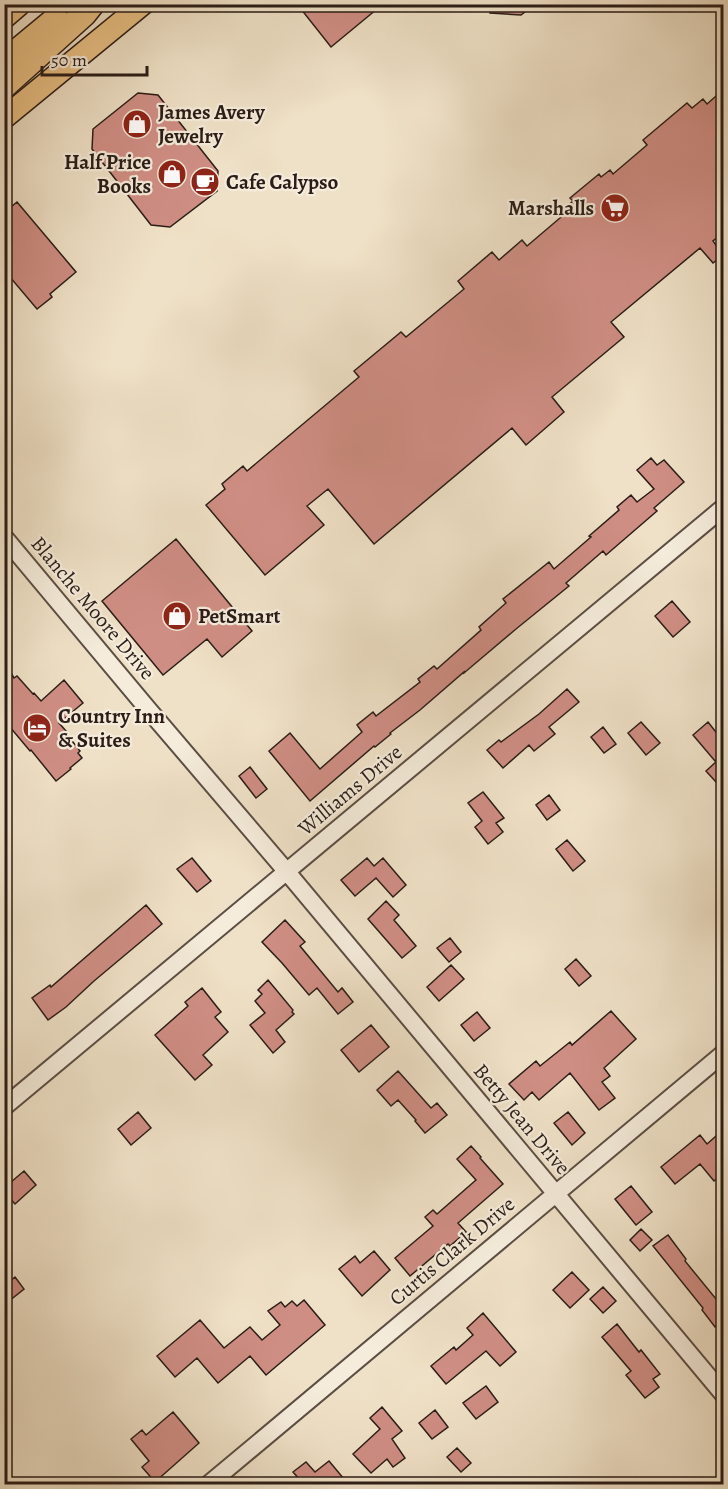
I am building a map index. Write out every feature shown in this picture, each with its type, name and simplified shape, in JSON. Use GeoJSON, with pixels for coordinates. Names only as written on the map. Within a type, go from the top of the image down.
{"type":"FeatureCollection","features":[{"type":"Feature","properties":{"kind":"highway"},"geometry":{"type":"LineString","coordinates":[[4,16],[18,4]]}},
{"type":"Feature","properties":{"kind":"highway"},"geometry":{"type":"LineString","coordinates":[[4,62],[73,4]]}},
{"type":"Feature","properties":{"kind":"highway"},"geometry":{"type":"LineString","coordinates":[[4,86],[84,14],[92,4]]}},
{"type":"Feature","properties":{"kind":"main road"},"geometry":{"type":"LineString","coordinates":[[4,118],[143,4]]}},
{"type":"Feature","properties":{"kind":"street","name":"Williams Drive"},"geometry":{"type":"LineString","coordinates":[[4,1107],[723,507]]}},
{"type":"Feature","properties":{"kind":"street","name":"Blanche Moore Drive"},"geometry":{"type":"LineString","coordinates":[[4,537],[287,872]]}},
{"type":"Feature","properties":{"kind":"street","name":"Betty Jean Drive"},"geometry":{"type":"LineString","coordinates":[[287,872],[723,1395]]}},
{"type":"Feature","properties":{"kind":"street","name":"Curtis Clark Drive"},"geometry":{"type":"LineString","coordinates":[[209,1485],[723,1053]]}},
{"type":"Feature","properties":{"kind":"building"},"geometry":{"type":"Polygon","coordinates":[[[297,4],[383,4],[331,47],[297,4]]]}},
{"type":"Feature","properties":{"kind":"building"},"geometry":{"type":"Polygon","coordinates":[[[490,4],[535,4],[521,15],[490,13],[490,4]]]}},
{"type":"Feature","properties":{"kind":"building"},"geometry":{"type":"Polygon","coordinates":[[[723,90],[723,233],[713,241],[723,255],[713,263],[700,248],[611,322],[624,337],[552,397],[564,412],[526,445],[512,428],[374,544],[328,489],[307,506],[324,525],[265,575],[206,505],[225,489],[222,484],[243,466],[247,471],[359,377],[354,371],[401,332],[406,337],[464,289],[458,281],[492,252],[499,260],[522,240],[527,246],[567,212],[564,209],[573,201],[570,198],[599,174],[601,177],[610,170],[613,174],[647,145],[643,140],[687,103],[692,108],[703,99],[707,104],[723,90]]]}},
{"type":"Feature","properties":{"kind":"building"},"geometry":{"type":"Polygon","coordinates":[[[138,93],[158,95],[218,171],[217,191],[170,227],[151,225],[92,149],[93,129],[138,93]]]}},
{"type":"Feature","properties":{"kind":"building"},"geometry":{"type":"Polygon","coordinates":[[[17,202],[76,272],[50,294],[52,297],[37,309],[4,270],[4,220],[10,216],[6,211],[17,202]]]}},
{"type":"Feature","properties":{"kind":"building"},"geometry":{"type":"Polygon","coordinates":[[[651,458],[657,465],[664,460],[684,482],[654,508],[657,511],[606,555],[603,551],[566,583],[569,586],[310,801],[269,751],[290,733],[320,769],[362,732],[357,725],[373,712],[376,716],[420,682],[418,679],[434,666],[437,669],[481,630],[479,627],[506,603],[503,599],[549,562],[554,569],[591,537],[589,536],[619,510],[617,507],[631,495],[637,502],[654,489],[637,470],[651,458]]]}},
{"type":"Feature","properties":{"kind":"building","name":"PetSmart"},"geometry":{"type":"Polygon","coordinates":[[[176,539],[252,631],[222,657],[207,639],[163,675],[102,601],[176,539]]]}},
{"type":"Feature","properties":{"kind":"building"},"geometry":{"type":"Polygon","coordinates":[[[672,601],[690,622],[673,637],[655,616],[672,601]]]}},
{"type":"Feature","properties":{"kind":"building","name":"Country Inn & Suites"},"geometry":{"type":"Polygon","coordinates":[[[11,673],[14,678],[17,676],[41,701],[64,680],[83,703],[59,723],[80,751],[78,753],[82,758],[56,781],[4,720],[4,679],[11,673]]]}},
{"type":"Feature","properties":{"kind":"building"},"geometry":{"type":"Polygon","coordinates":[[[567,689],[579,702],[549,727],[555,734],[534,751],[529,745],[503,768],[487,750],[539,714],[567,689]]]}},
{"type":"Feature","properties":{"kind":"building"},"geometry":{"type":"Polygon","coordinates":[[[641,722],[660,743],[646,755],[628,733],[641,722]]]}},
{"type":"Feature","properties":{"kind":"building"},"geometry":{"type":"Polygon","coordinates":[[[708,722],[723,741],[723,754],[715,761],[693,735],[708,722]]]}},
{"type":"Feature","properties":{"kind":"building"},"geometry":{"type":"Polygon","coordinates":[[[603,727],[616,744],[604,753],[591,737],[603,727]]]}},
{"type":"Feature","properties":{"kind":"building"},"geometry":{"type":"Polygon","coordinates":[[[717,761],[723,768],[723,776],[716,782],[706,771],[717,761]]]}},
{"type":"Feature","properties":{"kind":"building"},"geometry":{"type":"Polygon","coordinates":[[[250,767],[267,789],[256,798],[239,776],[250,767]]]}},
{"type":"Feature","properties":{"kind":"building"},"geometry":{"type":"Polygon","coordinates":[[[483,792],[504,818],[496,823],[503,832],[488,844],[475,827],[482,821],[468,803],[483,792]]]}},
{"type":"Feature","properties":{"kind":"building"},"geometry":{"type":"Polygon","coordinates":[[[549,795],[560,810],[547,820],[536,805],[549,795]]]}},
{"type":"Feature","properties":{"kind":"building"},"geometry":{"type":"Polygon","coordinates":[[[567,840],[585,861],[573,871],[556,849],[567,840]]]}},
{"type":"Feature","properties":{"kind":"building"},"geometry":{"type":"Polygon","coordinates":[[[192,858],[211,881],[197,892],[177,869],[192,858]]]}},
{"type":"Feature","properties":{"kind":"building"},"geometry":{"type":"Polygon","coordinates":[[[367,858],[374,866],[383,858],[406,885],[393,897],[376,878],[355,896],[341,880],[367,858]]]}},
{"type":"Feature","properties":{"kind":"building"},"geometry":{"type":"Polygon","coordinates":[[[386,901],[399,915],[394,920],[416,946],[402,958],[368,919],[386,901]]]}},
{"type":"Feature","properties":{"kind":"building"},"geometry":{"type":"Polygon","coordinates":[[[146,905],[162,924],[48,1020],[32,998],[50,985],[51,987],[146,905]]]}},
{"type":"Feature","properties":{"kind":"building"},"geometry":{"type":"Polygon","coordinates":[[[285,920],[305,942],[300,946],[338,992],[342,988],[353,1002],[338,1014],[317,988],[309,995],[262,942],[285,920]]]}},
{"type":"Feature","properties":{"kind":"building"},"geometry":{"type":"Polygon","coordinates":[[[450,938],[461,952],[449,962],[437,948],[450,938]]]}},
{"type":"Feature","properties":{"kind":"building"},"geometry":{"type":"Polygon","coordinates":[[[576,959],[591,976],[579,986],[565,969],[576,959]]]}},
{"type":"Feature","properties":{"kind":"building"},"geometry":{"type":"Polygon","coordinates":[[[451,965],[464,979],[439,1001],[427,987],[451,965]]]}},
{"type":"Feature","properties":{"kind":"building"},"geometry":{"type":"Polygon","coordinates":[[[268,980],[294,1014],[276,1030],[285,1042],[273,1053],[250,1025],[265,1013],[255,1001],[262,994],[258,990],[268,980]]]}},
{"type":"Feature","properties":{"kind":"building"},"geometry":{"type":"Polygon","coordinates":[[[202,988],[221,1012],[215,1017],[228,1032],[203,1055],[212,1065],[195,1080],[155,1035],[188,1006],[185,1002],[202,988]]]}},
{"type":"Feature","properties":{"kind":"building"},"geometry":{"type":"Polygon","coordinates":[[[611,1011],[636,1039],[604,1068],[610,1076],[602,1082],[615,1098],[599,1110],[570,1073],[539,1100],[532,1092],[524,1100],[509,1084],[536,1061],[540,1066],[570,1042],[572,1045],[611,1011]]]}},
{"type":"Feature","properties":{"kind":"building"},"geometry":{"type":"Polygon","coordinates":[[[477,1012],[490,1028],[474,1041],[461,1025],[477,1012]]]}},
{"type":"Feature","properties":{"kind":"building"},"geometry":{"type":"Polygon","coordinates":[[[371,1025],[389,1047],[359,1072],[341,1050],[371,1025]]]}},
{"type":"Feature","properties":{"kind":"building"},"geometry":{"type":"Polygon","coordinates":[[[398,1071],[431,1108],[437,1103],[447,1115],[425,1133],[398,1100],[391,1106],[377,1090],[398,1071]]]}},
{"type":"Feature","properties":{"kind":"building"},"geometry":{"type":"Polygon","coordinates":[[[138,1112],[151,1128],[131,1145],[118,1129],[138,1112]]]}},
{"type":"Feature","properties":{"kind":"building"},"geometry":{"type":"Polygon","coordinates":[[[568,1112],[585,1133],[572,1145],[554,1123],[568,1112]]]}},
{"type":"Feature","properties":{"kind":"building"},"geometry":{"type":"Polygon","coordinates":[[[723,1130],[723,1173],[714,1181],[700,1164],[675,1184],[661,1167],[700,1135],[707,1144],[723,1130]]]}},
{"type":"Feature","properties":{"kind":"building"},"geometry":{"type":"Polygon","coordinates":[[[471,1146],[503,1184],[458,1223],[466,1232],[410,1276],[395,1258],[433,1226],[425,1217],[433,1210],[437,1214],[476,1180],[457,1159],[471,1146]]]}},
{"type":"Feature","properties":{"kind":"building"},"geometry":{"type":"Polygon","coordinates":[[[24,1171],[36,1185],[15,1204],[4,1192],[4,1188],[24,1171]]]}},
{"type":"Feature","properties":{"kind":"building"},"geometry":{"type":"Polygon","coordinates":[[[631,1186],[652,1212],[636,1225],[615,1199],[631,1186]]]}},
{"type":"Feature","properties":{"kind":"building"},"geometry":{"type":"Polygon","coordinates":[[[641,1229],[652,1240],[640,1251],[630,1240],[641,1229]]]}},
{"type":"Feature","properties":{"kind":"building"},"geometry":{"type":"Polygon","coordinates":[[[668,1235],[686,1259],[685,1261],[723,1306],[723,1320],[715,1327],[702,1310],[703,1308],[653,1246],[668,1235]]]}},
{"type":"Feature","properties":{"kind":"building"},"geometry":{"type":"Polygon","coordinates":[[[374,1251],[390,1270],[362,1296],[339,1269],[355,1256],[360,1263],[374,1251]]]}},
{"type":"Feature","properties":{"kind":"building"},"geometry":{"type":"Polygon","coordinates":[[[572,1272],[589,1290],[570,1308],[553,1290],[572,1272]]]}},
{"type":"Feature","properties":{"kind":"building"},"geometry":{"type":"Polygon","coordinates":[[[15,1277],[24,1289],[4,1305],[4,1286],[15,1277]]]}},
{"type":"Feature","properties":{"kind":"building"},"geometry":{"type":"Polygon","coordinates":[[[603,1287],[616,1301],[603,1313],[590,1299],[603,1287]]]}},
{"type":"Feature","properties":{"kind":"building"},"geometry":{"type":"Polygon","coordinates":[[[304,1300],[325,1325],[266,1375],[250,1356],[218,1383],[197,1358],[175,1377],[157,1356],[200,1320],[224,1348],[250,1327],[262,1340],[280,1325],[268,1311],[281,1302],[285,1307],[292,1301],[297,1306],[304,1300]]]}},
{"type":"Feature","properties":{"kind":"building"},"geometry":{"type":"Polygon","coordinates":[[[483,1313],[516,1352],[500,1366],[486,1351],[446,1384],[431,1366],[454,1347],[456,1350],[473,1335],[467,1328],[483,1313]]]}},
{"type":"Feature","properties":{"kind":"building"},"geometry":{"type":"Polygon","coordinates":[[[617,1324],[660,1374],[653,1379],[659,1387],[645,1398],[626,1375],[631,1371],[602,1337],[617,1324]]]}},
{"type":"Feature","properties":{"kind":"building"},"geometry":{"type":"Polygon","coordinates":[[[486,1386],[498,1402],[476,1419],[463,1403],[486,1386]]]}},
{"type":"Feature","properties":{"kind":"building"},"geometry":{"type":"Polygon","coordinates":[[[382,1407],[402,1431],[392,1439],[405,1458],[393,1467],[387,1459],[371,1473],[353,1454],[380,1429],[370,1418],[382,1407]]]}},
{"type":"Feature","properties":{"kind":"building"},"geometry":{"type":"Polygon","coordinates":[[[435,1410],[448,1427],[432,1439],[419,1423],[435,1410]]]}},
{"type":"Feature","properties":{"kind":"building"},"geometry":{"type":"Polygon","coordinates":[[[173,1412],[199,1443],[155,1482],[142,1467],[149,1461],[131,1439],[142,1430],[146,1435],[173,1412]]]}},
{"type":"Feature","properties":{"kind":"building"},"geometry":{"type":"Polygon","coordinates":[[[457,1448],[471,1463],[461,1472],[447,1457],[457,1448]]]}},
{"type":"Feature","properties":{"kind":"building"},"geometry":{"type":"Polygon","coordinates":[[[329,1461],[349,1485],[299,1485],[302,1482],[293,1472],[306,1462],[315,1472],[329,1461]]]}},
{"type":"Feature","properties":{"kind":"place","name":"James Avery Jewelry"},"geometry":{"type":"Point","coordinates":[137,124]}},
{"type":"Feature","properties":{"kind":"place","name":"Half Price Books"},"geometry":{"type":"Point","coordinates":[172,174]}},
{"type":"Feature","properties":{"kind":"place","name":"Cafe Calypso"},"geometry":{"type":"Point","coordinates":[205,182]}},
{"type":"Feature","properties":{"kind":"place","name":"Marshalls"},"geometry":{"type":"Point","coordinates":[615,208]}},
{"type":"Feature","properties":{"kind":"place","name":"PetSmart"},"geometry":{"type":"Point","coordinates":[177,616]}},
{"type":"Feature","properties":{"kind":"place","name":"Country Inn & Suites"},"geometry":{"type":"Point","coordinates":[37,728]}}]}
